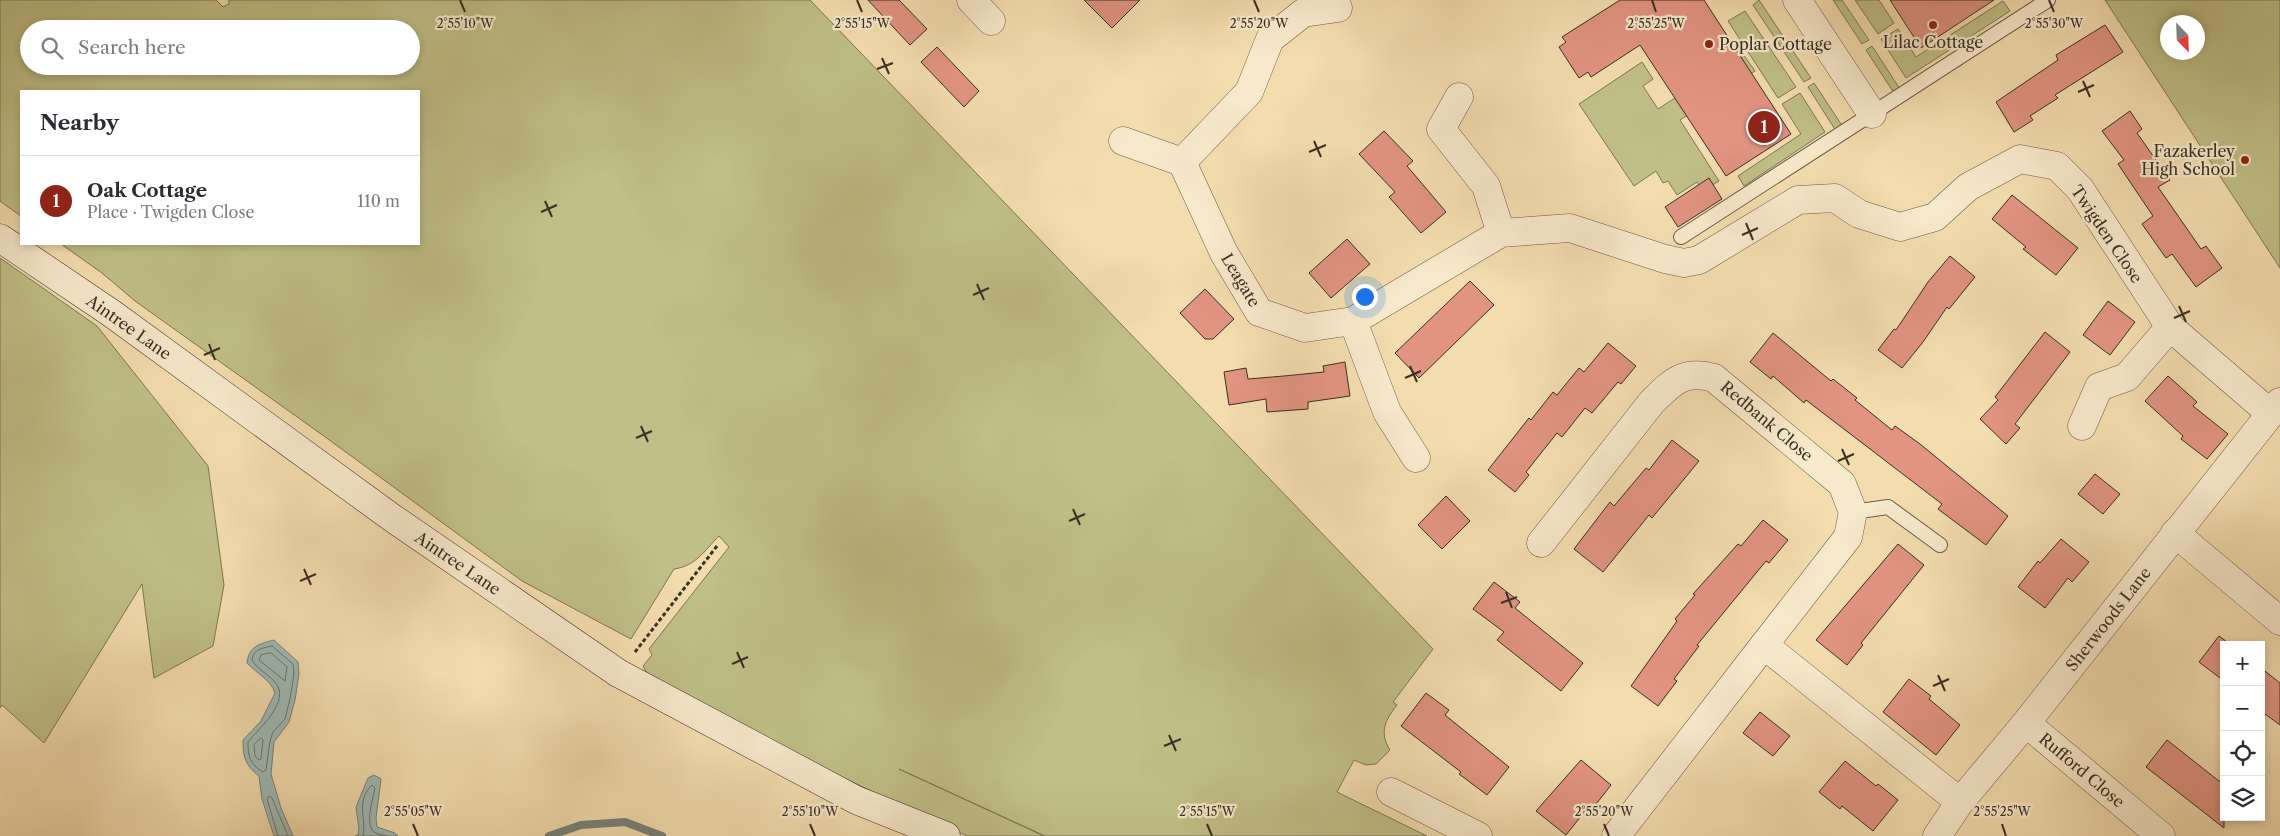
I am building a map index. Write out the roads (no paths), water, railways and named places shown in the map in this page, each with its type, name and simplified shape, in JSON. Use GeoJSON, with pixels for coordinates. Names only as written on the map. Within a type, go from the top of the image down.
{"type":"FeatureCollection","features":[{"type":"Feature","properties":{"kind":"street"},"geometry":{"type":"LineString","coordinates":[[971,0],[991,21]]}},
{"type":"Feature","properties":{"kind":"street"},"geometry":{"type":"LineString","coordinates":[[1797,0],[1872,114]]}},
{"type":"Feature","properties":{"kind":"street"},"geometry":{"type":"LineString","coordinates":[[1123,141],[1182,162],[1249,92],[1270,39],[1303,13],[1338,8]]}},
{"type":"Feature","properties":{"kind":"street"},"geometry":{"type":"LineString","coordinates":[[1459,97],[1441,129],[1486,186],[1501,233]]}},
{"type":"Feature","properties":{"kind":"street","name":"Twigden Close"},"geometry":{"type":"LineString","coordinates":[[1682,250],[1699,260],[1798,200],[1835,198],[1859,214],[1900,227],[1935,217],[1968,186],[2020,159],[2057,166],[2080,190],[2170,327],[2275,408]]}},
{"type":"Feature","properties":{"kind":"street","name":"Leagate"},"geometry":{"type":"LineString","coordinates":[[1182,162],[1224,253],[1259,312],[1305,328],[1353,321],[1501,233],[1570,228],[1665,259],[1682,250]]}},
{"type":"Feature","properties":{"kind":"street","name":"Aintree Lane"},"geometry":{"type":"LineString","coordinates":[[0,238],[111,313],[391,517],[618,673],[856,800],[946,836]]}},
{"type":"Feature","properties":{"kind":"street"},"geometry":{"type":"LineString","coordinates":[[1353,321],[1387,412],[1416,458]]}},
{"type":"Feature","properties":{"kind":"street"},"geometry":{"type":"LineString","coordinates":[[2082,426],[2099,386],[2127,376],[2170,327]]}},
{"type":"Feature","properties":{"kind":"street","name":"Redbank Close"},"geometry":{"type":"LineString","coordinates":[[1541,543],[1652,402],[1670,384],[1686,375],[1704,374],[1714,378],[1842,484],[1853,512]]}},
{"type":"Feature","properties":{"kind":"street","name":"Sherwoods Lane"},"geometry":{"type":"LineString","coordinates":[[1937,836],[1960,802],[2026,723],[2275,408]]}},
{"type":"Feature","properties":{"kind":"street"},"geometry":{"type":"LineString","coordinates":[[1616,836],[1848,536],[1853,512]]}},
{"type":"Feature","properties":{"kind":"street"},"geometry":{"type":"LineString","coordinates":[[2175,533],[2280,621]]}},
{"type":"Feature","properties":{"kind":"street"},"geometry":{"type":"LineString","coordinates":[[1764,645],[1960,802]]}},
{"type":"Feature","properties":{"kind":"street","name":"Rufford Close"},"geometry":{"type":"LineString","coordinates":[[2026,723],[2161,836]]}},
{"type":"Feature","properties":{"kind":"street"},"geometry":{"type":"LineString","coordinates":[[1391,792],[1478,836]]}},
{"type":"Feature","properties":{"kind":"lane"},"geometry":{"type":"LineString","coordinates":[[1682,250],[1872,114],[2048,0]]}},
{"type":"Feature","properties":{"kind":"lane"},"geometry":{"type":"LineString","coordinates":[[1853,512],[1888,507],[1940,545]]}},
{"type":"Feature","properties":{"kind":"water"},"geometry":{"type":"Polygon","coordinates":[[[274,640],[298,662],[299,674],[295,700],[289,722],[274,742],[271,774],[281,808],[293,836],[274,836],[262,799],[259,776],[248,764],[244,751],[243,740],[261,721],[275,693],[267,680],[247,663],[248,657],[252,649],[274,640]]]}},
{"type":"Feature","properties":{"kind":"water"},"geometry":{"type":"Polygon","coordinates":[[[374,775],[381,779],[376,818],[377,827],[395,833],[398,836],[355,836],[358,835],[359,829],[356,807],[368,778],[374,775]]]}},
{"type":"Feature","properties":{"kind":"waterway"},"geometry":{"type":"LineString","coordinates":[[549,836],[581,825],[625,822],[662,836]]}},
{"type":"Feature","properties":{"kind":"place","name":"Lilac Cottage"},"geometry":{"type":"Point","coordinates":[1933,25]}},
{"type":"Feature","properties":{"kind":"place","name":"Poplar Cottage"},"geometry":{"type":"Point","coordinates":[1709,44]}},
{"type":"Feature","properties":{"kind":"place","name":"Oak Cottage"},"geometry":{"type":"Point","coordinates":[1764,127]}},
{"type":"Feature","properties":{"kind":"place","name":"Fazakerley High School"},"geometry":{"type":"Point","coordinates":[2245,160]}}]}
